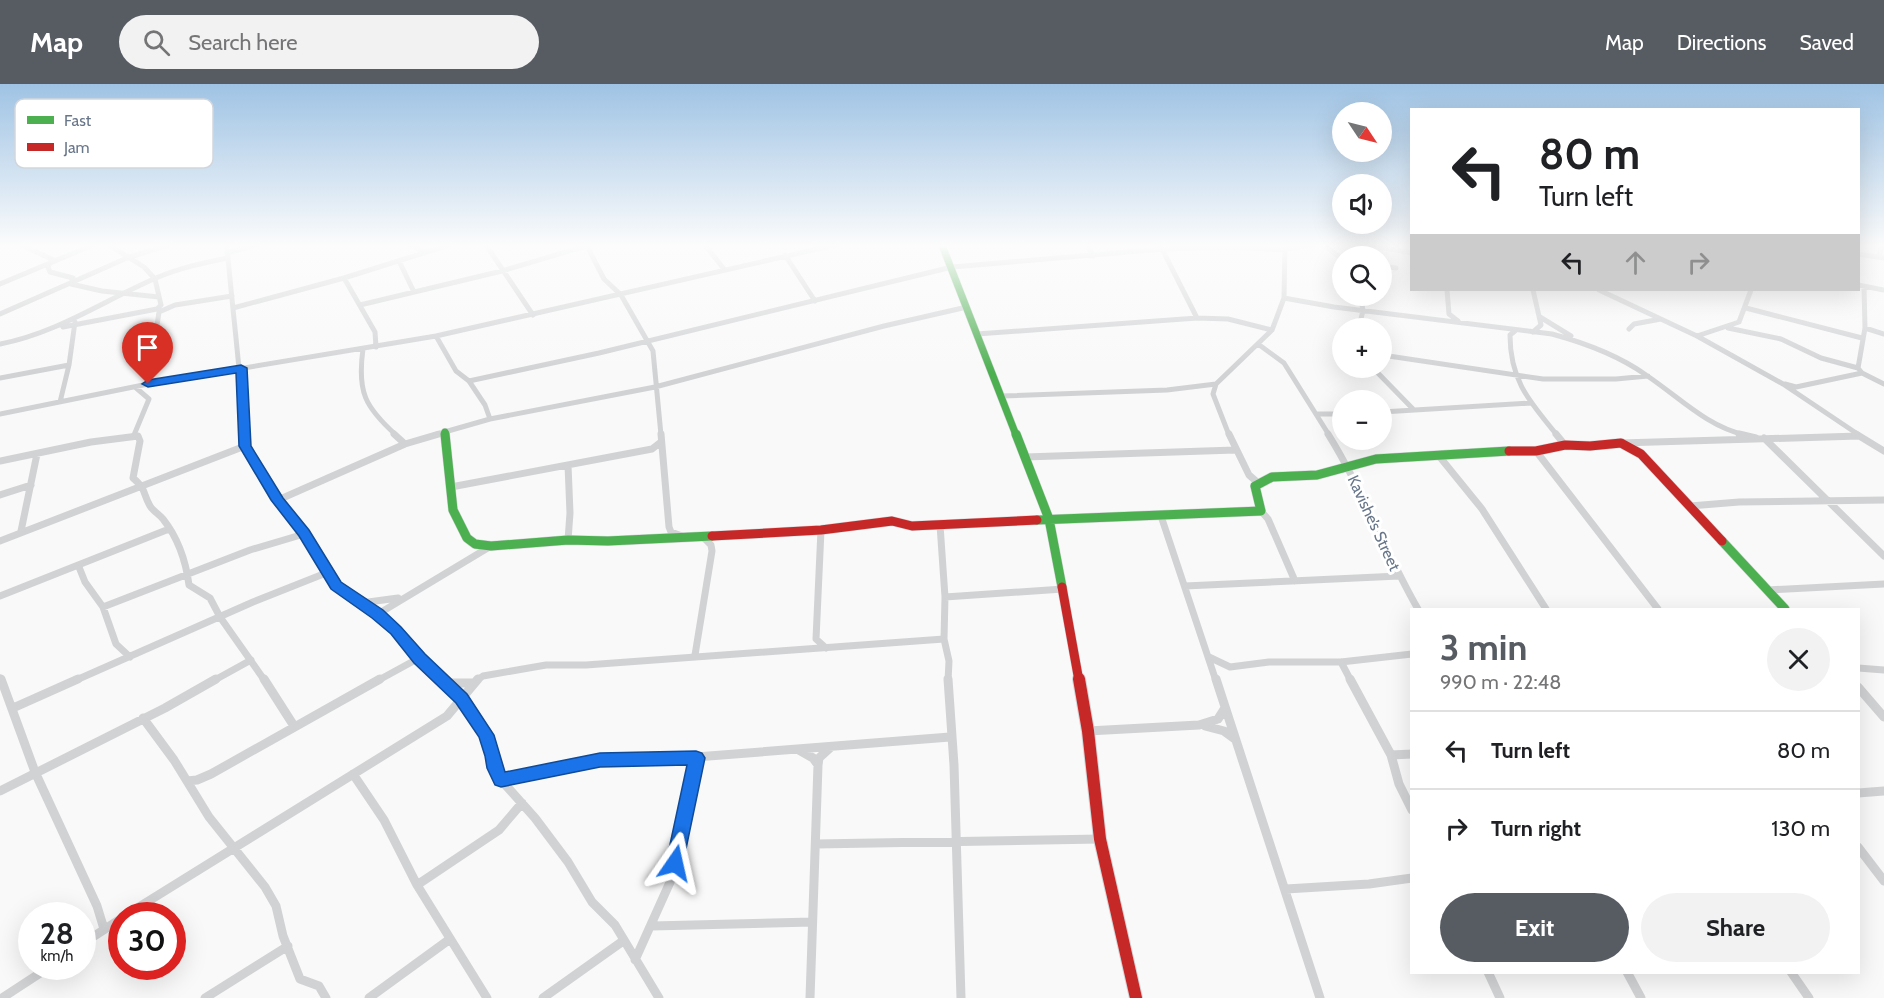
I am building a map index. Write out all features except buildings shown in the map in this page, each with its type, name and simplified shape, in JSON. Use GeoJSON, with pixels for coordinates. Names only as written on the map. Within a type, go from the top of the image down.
{"type":"FeatureCollection","features":[{"type":"Feature","properties":{"kind":"street"},"geometry":{"type":"LineString","coordinates":[[0,314],[62,288]]}},
{"type":"Feature","properties":{"kind":"street"},"geometry":{"type":"LineString","coordinates":[[90,288],[159,297]]}},
{"type":"Feature","properties":{"kind":"street"},"geometry":{"type":"LineString","coordinates":[[0,344],[22,340],[57,327],[137,288]]}},
{"type":"Feature","properties":{"kind":"street"},"geometry":{"type":"LineString","coordinates":[[57,327],[157,309],[161,305],[157,288]]}},
{"type":"Feature","properties":{"kind":"street"},"geometry":{"type":"LineString","coordinates":[[231,288],[233,319],[241,368],[245,446],[336,586],[378,614],[396,630],[419,658],[462,698],[486,735],[494,756],[495,768],[501,780],[568,862],[592,902],[615,925],[656,997]]}},
{"type":"Feature","properties":{"kind":"street"},"geometry":{"type":"LineString","coordinates":[[233,308],[308,288]]}},
{"type":"Feature","properties":{"kind":"street"},"geometry":{"type":"LineString","coordinates":[[350,288],[375,332],[376,347]]}},
{"type":"Feature","properties":{"kind":"street"},"geometry":{"type":"LineString","coordinates":[[412,288],[414,292]]}},
{"type":"Feature","properties":{"kind":"street"},"geometry":{"type":"LineString","coordinates":[[360,305],[432,288]]}},
{"type":"Feature","properties":{"kind":"street"},"geometry":{"type":"LineString","coordinates":[[514,288],[533,315]]}},
{"type":"Feature","properties":{"kind":"street"},"geometry":{"type":"LineString","coordinates":[[613,288],[621,295],[649,340],[652,351],[669,527],[671,532],[684,537]]}},
{"type":"Feature","properties":{"kind":"street"},"geometry":{"type":"LineString","coordinates":[[0,414],[148,384],[436,336],[650,288]]}},
{"type":"Feature","properties":{"kind":"street"},"geometry":{"type":"LineString","coordinates":[[806,288],[814,301]]}},
{"type":"Feature","properties":{"kind":"street"},"geometry":{"type":"LineString","coordinates":[[470,381],[868,288]]}},
{"type":"Feature","properties":{"kind":"street"},"geometry":{"type":"LineString","coordinates":[[960,288],[1049,519],[1088,731],[1100,839],[1136,998]]}},
{"type":"Feature","properties":{"kind":"street"},"geometry":{"type":"LineString","coordinates":[[1182,288],[1197,318]]}},
{"type":"Feature","properties":{"kind":"street"},"geometry":{"type":"LineString","coordinates":[[1257,482],[1249,475],[1236,450],[1213,394],[1216,384],[1272,330],[1280,312],[1284,288]]}},
{"type":"Feature","properties":{"kind":"street"},"geometry":{"type":"LineString","coordinates":[[1860,370],[1865,328],[1861,288]]}},
{"type":"Feature","properties":{"kind":"street"},"geometry":{"type":"LineString","coordinates":[[1447,291],[1451,317]]}},
{"type":"Feature","properties":{"kind":"street"},"geometry":{"type":"LineString","coordinates":[[1533,291],[1541,327]]}},
{"type":"Feature","properties":{"kind":"street"},"geometry":{"type":"LineString","coordinates":[[1601,291],[1697,336],[1795,389],[1884,451]]}},
{"type":"Feature","properties":{"kind":"street"},"geometry":{"type":"LineString","coordinates":[[1697,336],[1728,328],[1739,322],[1751,291]]}},
{"type":"Feature","properties":{"kind":"street"},"geometry":{"type":"LineString","coordinates":[[148,384],[159,312],[175,305],[232,296]]}},
{"type":"Feature","properties":{"kind":"street"},"geometry":{"type":"LineString","coordinates":[[1284,298],[1461,323],[1513,333],[1552,334],[1585,343]]}},
{"type":"Feature","properties":{"kind":"street"},"geometry":{"type":"LineString","coordinates":[[1361,318],[1362,306]]}},
{"type":"Feature","properties":{"kind":"street"},"geometry":{"type":"LineString","coordinates":[[278,500],[405,444],[490,419],[655,387],[884,326],[967,307]]}},
{"type":"Feature","properties":{"kind":"street"},"geometry":{"type":"LineString","coordinates":[[1746,308],[1862,338]]}},
{"type":"Feature","properties":{"kind":"street"},"geometry":{"type":"LineString","coordinates":[[1444,321],[1451,317]]}},
{"type":"Feature","properties":{"kind":"street"},"geometry":{"type":"LineString","coordinates":[[1451,317],[1461,323]]}},
{"type":"Feature","properties":{"kind":"street"},"geometry":{"type":"LineString","coordinates":[[60,402],[77,318]]}},
{"type":"Feature","properties":{"kind":"street"},"geometry":{"type":"LineString","coordinates":[[977,334],[1197,318],[1228,319],[1272,330]]}},
{"type":"Feature","properties":{"kind":"street"},"geometry":{"type":"LineString","coordinates":[[1540,318],[1556,329],[1602,350],[1648,376],[1710,423],[1723,436],[1730,439]]}},
{"type":"Feature","properties":{"kind":"street"},"geometry":{"type":"LineString","coordinates":[[1629,329],[1634,324],[1661,319]]}},
{"type":"Feature","properties":{"kind":"street"},"geometry":{"type":"LineString","coordinates":[[1533,332],[1541,327]]}},
{"type":"Feature","properties":{"kind":"street"},"geometry":{"type":"LineString","coordinates":[[1541,327],[1552,334]]}},
{"type":"Feature","properties":{"kind":"street"},"geometry":{"type":"LineString","coordinates":[[1728,328],[1781,339],[1821,358],[1860,370],[1871,378],[1884,382]]}},
{"type":"Feature","properties":{"kind":"street"},"geometry":{"type":"LineString","coordinates":[[1865,328],[1884,334]]}},
{"type":"Feature","properties":{"kind":"street"},"geometry":{"type":"LineString","coordinates":[[1513,333],[1515,376],[1531,403],[1565,445]]}},
{"type":"Feature","properties":{"kind":"street"},"geometry":{"type":"LineString","coordinates":[[436,336],[456,371],[470,381],[485,405],[490,419]]}},
{"type":"Feature","properties":{"kind":"street","name":"Kavishe’s Street"},"geometry":{"type":"LineString","coordinates":[[1258,344],[1284,363],[1317,414],[1345,462],[1399,576],[1417,608]]}},
{"type":"Feature","properties":{"kind":"street"},"geometry":{"type":"LineString","coordinates":[[363,349],[358,372],[362,396],[369,407],[405,444]]}},
{"type":"Feature","properties":{"kind":"street"},"geometry":{"type":"LineString","coordinates":[[1250,352],[1268,351]]}},
{"type":"Feature","properties":{"kind":"street"},"geometry":{"type":"LineString","coordinates":[[1392,357],[1543,380],[1648,376]]}},
{"type":"Feature","properties":{"kind":"street"},"geometry":{"type":"LineString","coordinates":[[0,378],[69,365]]}},
{"type":"Feature","properties":{"kind":"street"},"geometry":{"type":"LineString","coordinates":[[1795,389],[1860,370]]}},
{"type":"Feature","properties":{"kind":"street"},"geometry":{"type":"LineString","coordinates":[[1384,378],[1413,409]]}},
{"type":"Feature","properties":{"kind":"street"},"geometry":{"type":"LineString","coordinates":[[1001,396],[1198,387],[1216,384]]}},
{"type":"Feature","properties":{"kind":"street"},"geometry":{"type":"LineString","coordinates":[[134,435],[149,399],[135,387]]}},
{"type":"Feature","properties":{"kind":"street"},"geometry":{"type":"LineString","coordinates":[[1198,387],[1213,394]]}},
{"type":"Feature","properties":{"kind":"street"},"geometry":{"type":"LineString","coordinates":[[1392,411],[1531,403]]}},
{"type":"Feature","properties":{"kind":"street"},"geometry":{"type":"LineString","coordinates":[[1317,414],[1332,414]]}},
{"type":"Feature","properties":{"kind":"street"},"geometry":{"type":"LineString","coordinates":[[1710,423],[1760,438],[1829,501],[1884,556]]}},
{"type":"Feature","properties":{"kind":"street"},"geometry":{"type":"LineString","coordinates":[[445,432],[453,510],[467,538],[476,548]]}},
{"type":"Feature","properties":{"kind":"street"},"geometry":{"type":"LineString","coordinates":[[0,461],[134,435],[140,438],[133,478],[147,494],[150,507],[169,529],[186,562],[189,585],[210,598],[220,617],[294,726]]}},
{"type":"Feature","properties":{"kind":"street"},"geometry":{"type":"LineString","coordinates":[[1295,581],[1268,519],[1261,511],[1255,486],[1263,478],[1319,475],[1341,470],[1345,462],[1481,452],[1536,451],[1565,445],[1861,436]]}},
{"type":"Feature","properties":{"kind":"street"},"geometry":{"type":"LineString","coordinates":[[652,449],[661,442]]}},
{"type":"Feature","properties":{"kind":"street"},"geometry":{"type":"LineString","coordinates":[[1621,442],[1641,454],[1784,608]]}},
{"type":"Feature","properties":{"kind":"street"},"geometry":{"type":"LineString","coordinates":[[0,541],[245,446]]}},
{"type":"Feature","properties":{"kind":"street"},"geometry":{"type":"LineString","coordinates":[[451,487],[652,449],[662,451]]}},
{"type":"Feature","properties":{"kind":"street"},"geometry":{"type":"LineString","coordinates":[[1025,457],[1236,450]]}},
{"type":"Feature","properties":{"kind":"street"},"geometry":{"type":"LineString","coordinates":[[1536,451],[1657,608]]}},
{"type":"Feature","properties":{"kind":"street"},"geometry":{"type":"LineString","coordinates":[[21,531],[37,454]]}},
{"type":"Feature","properties":{"kind":"street"},"geometry":{"type":"LineString","coordinates":[[1438,456],[1452,469],[1500,536],[1545,608]]}},
{"type":"Feature","properties":{"kind":"street"},"geometry":{"type":"LineString","coordinates":[[568,465],[568,540]]}},
{"type":"Feature","properties":{"kind":"street"},"geometry":{"type":"LineString","coordinates":[[0,495],[31,485]]}},
{"type":"Feature","properties":{"kind":"street"},"geometry":{"type":"LineString","coordinates":[[1690,506],[1884,500]]}},
{"type":"Feature","properties":{"kind":"street"},"geometry":{"type":"LineString","coordinates":[[378,614],[476,548],[491,546],[568,540],[821,530],[892,521],[912,526],[1095,515],[1161,516],[1261,511]]}},
{"type":"Feature","properties":{"kind":"street"},"geometry":{"type":"LineString","coordinates":[[1161,516],[1286,889],[1294,923],[1320,998]]}},
{"type":"Feature","properties":{"kind":"street"},"geometry":{"type":"LineString","coordinates":[[940,525],[945,597],[944,639],[949,661],[961,998]]}},
{"type":"Feature","properties":{"kind":"street"},"geometry":{"type":"LineString","coordinates":[[0,596],[79,567],[169,529]]}},
{"type":"Feature","properties":{"kind":"street"},"geometry":{"type":"LineString","coordinates":[[821,530],[816,639],[826,648]]}},
{"type":"Feature","properties":{"kind":"street"},"geometry":{"type":"LineString","coordinates":[[103,608],[250,550],[304,534]]}},
{"type":"Feature","properties":{"kind":"street"},"geometry":{"type":"LineString","coordinates":[[695,656],[712,551],[711,544],[702,536]]}},
{"type":"Feature","properties":{"kind":"street"},"geometry":{"type":"LineString","coordinates":[[79,567],[85,582],[103,608],[116,644],[130,657]]}},
{"type":"Feature","properties":{"kind":"street"},"geometry":{"type":"LineString","coordinates":[[13,708],[326,573]]}},
{"type":"Feature","properties":{"kind":"street"},"geometry":{"type":"LineString","coordinates":[[1185,586],[1399,576]]}},
{"type":"Feature","properties":{"kind":"street"},"geometry":{"type":"LineString","coordinates":[[1767,590],[1884,584]]}},
{"type":"Feature","properties":{"kind":"street"},"geometry":{"type":"LineString","coordinates":[[945,597],[1063,589]]}},
{"type":"Feature","properties":{"kind":"street"},"geometry":{"type":"LineString","coordinates":[[361,603],[404,597]]}},
{"type":"Feature","properties":{"kind":"street"},"geometry":{"type":"LineString","coordinates":[[446,683],[473,683],[491,674],[546,665],[586,665],[944,639]]}},
{"type":"Feature","properties":{"kind":"street"},"geometry":{"type":"LineString","coordinates":[[1209,657],[1230,667],[1269,662],[1341,662],[1410,654]]}},
{"type":"Feature","properties":{"kind":"street"},"geometry":{"type":"LineString","coordinates":[[186,781],[204,778],[419,658]]}},
{"type":"Feature","properties":{"kind":"street"},"geometry":{"type":"LineString","coordinates":[[0,791],[251,660]]}},
{"type":"Feature","properties":{"kind":"street"},"geometry":{"type":"LineString","coordinates":[[1341,662],[1391,755],[1399,784],[1410,806]]}},
{"type":"Feature","properties":{"kind":"street"},"geometry":{"type":"LineString","coordinates":[[1216,681],[1230,667]]}},
{"type":"Feature","properties":{"kind":"street"},"geometry":{"type":"LineString","coordinates":[[1860,668],[1884,670]]}},
{"type":"Feature","properties":{"kind":"street"},"geometry":{"type":"LineString","coordinates":[[0,678],[35,771],[97,906],[104,929]]}},
{"type":"Feature","properties":{"kind":"street"},"geometry":{"type":"LineString","coordinates":[[146,902],[447,716],[473,683]]}},
{"type":"Feature","properties":{"kind":"street"},"geometry":{"type":"LineString","coordinates":[[1860,689],[1884,717]]}},
{"type":"Feature","properties":{"kind":"street"},"geometry":{"type":"LineString","coordinates":[[1088,731],[1199,725],[1218,719],[1225,708]]}},
{"type":"Feature","properties":{"kind":"street"},"geometry":{"type":"LineString","coordinates":[[143,718],[195,796],[265,887],[276,906],[283,936],[300,979],[319,986],[326,998]]}},
{"type":"Feature","properties":{"kind":"street"},"geometry":{"type":"LineString","coordinates":[[1199,725],[1224,731],[1235,739]]}},
{"type":"Feature","properties":{"kind":"street"},"geometry":{"type":"LineString","coordinates":[[501,780],[600,760],[696,758],[950,737]]}},
{"type":"Feature","properties":{"kind":"street"},"geometry":{"type":"LineString","coordinates":[[810,998],[818,765],[819,758],[830,748]]}},
{"type":"Feature","properties":{"kind":"street"},"geometry":{"type":"LineString","coordinates":[[796,750],[813,758],[818,765]]}},
{"type":"Feature","properties":{"kind":"street"},"geometry":{"type":"LineString","coordinates":[[1391,755],[1410,754]]}},
{"type":"Feature","properties":{"kind":"street"},"geometry":{"type":"LineString","coordinates":[[635,960],[652,926],[673,871],[696,758]]}},
{"type":"Feature","properties":{"kind":"street"},"geometry":{"type":"LineString","coordinates":[[353,774],[384,820],[417,885],[487,998]]}},
{"type":"Feature","properties":{"kind":"street"},"geometry":{"type":"LineString","coordinates":[[195,796],[204,778]]}},
{"type":"Feature","properties":{"kind":"street"},"geometry":{"type":"LineString","coordinates":[[1860,794],[1884,791]]}},
{"type":"Feature","properties":{"kind":"street"},"geometry":{"type":"LineString","coordinates":[[417,885],[499,830],[522,803]]}},
{"type":"Feature","properties":{"kind":"street"},"geometry":{"type":"LineString","coordinates":[[816,844],[1100,839]]}},
{"type":"Feature","properties":{"kind":"street"},"geometry":{"type":"LineString","coordinates":[[1860,850],[1884,881]]}},
{"type":"Feature","properties":{"kind":"street"},"geometry":{"type":"LineString","coordinates":[[1286,889],[1370,884],[1410,878]]}},
{"type":"Feature","properties":{"kind":"street"},"geometry":{"type":"LineString","coordinates":[[652,926],[813,921]]}},
{"type":"Feature","properties":{"kind":"street"},"geometry":{"type":"LineString","coordinates":[[96,934],[108,927]]}},
{"type":"Feature","properties":{"kind":"street"},"geometry":{"type":"LineString","coordinates":[[369,998],[450,939]]}},
{"type":"Feature","properties":{"kind":"street"},"geometry":{"type":"LineString","coordinates":[[543,998],[623,941]]}},
{"type":"Feature","properties":{"kind":"street"},"geometry":{"type":"LineString","coordinates":[[205,998],[288,946]]}},
{"type":"Feature","properties":{"kind":"street"},"geometry":{"type":"LineString","coordinates":[[1489,974],[1500,998]]}},
{"type":"Feature","properties":{"kind":"street"},"geometry":{"type":"LineString","coordinates":[[1628,974],[1641,998]]}},
{"type":"Feature","properties":{"kind":"street"},"geometry":{"type":"LineString","coordinates":[[1792,974],[1809,998]]}},
{"type":"Feature","properties":{"kind":"street"},"geometry":{"type":"LineString","coordinates":[[2,998],[30,980]]}},
{"type":"Feature","properties":{"kind":"traffic: fast"},"geometry":{"type":"LineString","coordinates":[[959,288],[1049,519],[1062,587]]}},
{"type":"Feature","properties":{"kind":"traffic: fast"},"geometry":{"type":"LineString","coordinates":[[445,432],[453,510],[467,538],[475,544],[491,546],[568,540],[608,541],[712,536]]}},
{"type":"Feature","properties":{"kind":"traffic: fast"},"geometry":{"type":"LineString","coordinates":[[1037,520],[1261,511],[1255,486],[1272,477],[1317,475],[1376,459],[1509,451]]}},
{"type":"Feature","properties":{"kind":"traffic: fast"},"geometry":{"type":"LineString","coordinates":[[1722,541],[1784,608]]}},
{"type":"Feature","properties":{"kind":"traffic: jam"},"geometry":{"type":"LineString","coordinates":[[1509,451],[1536,451],[1565,445],[1590,446],[1621,443],[1641,454],[1722,541]]}},
{"type":"Feature","properties":{"kind":"traffic: jam"},"geometry":{"type":"LineString","coordinates":[[712,536],[821,530],[892,521],[912,526],[1037,520]]}},
{"type":"Feature","properties":{"kind":"traffic: jam"},"geometry":{"type":"LineString","coordinates":[[1062,587],[1088,731],[1100,839],[1136,998]]}},
{"type":"Feature","properties":{"kind":"route"},"geometry":{"type":"LineString","coordinates":[[148,384],[241,368],[245,446],[278,500],[304,534],[336,586],[378,614],[396,630],[419,658],[462,698],[486,735],[494,756],[495,768],[501,780],[600,760],[696,758],[675,863]]}}]}
